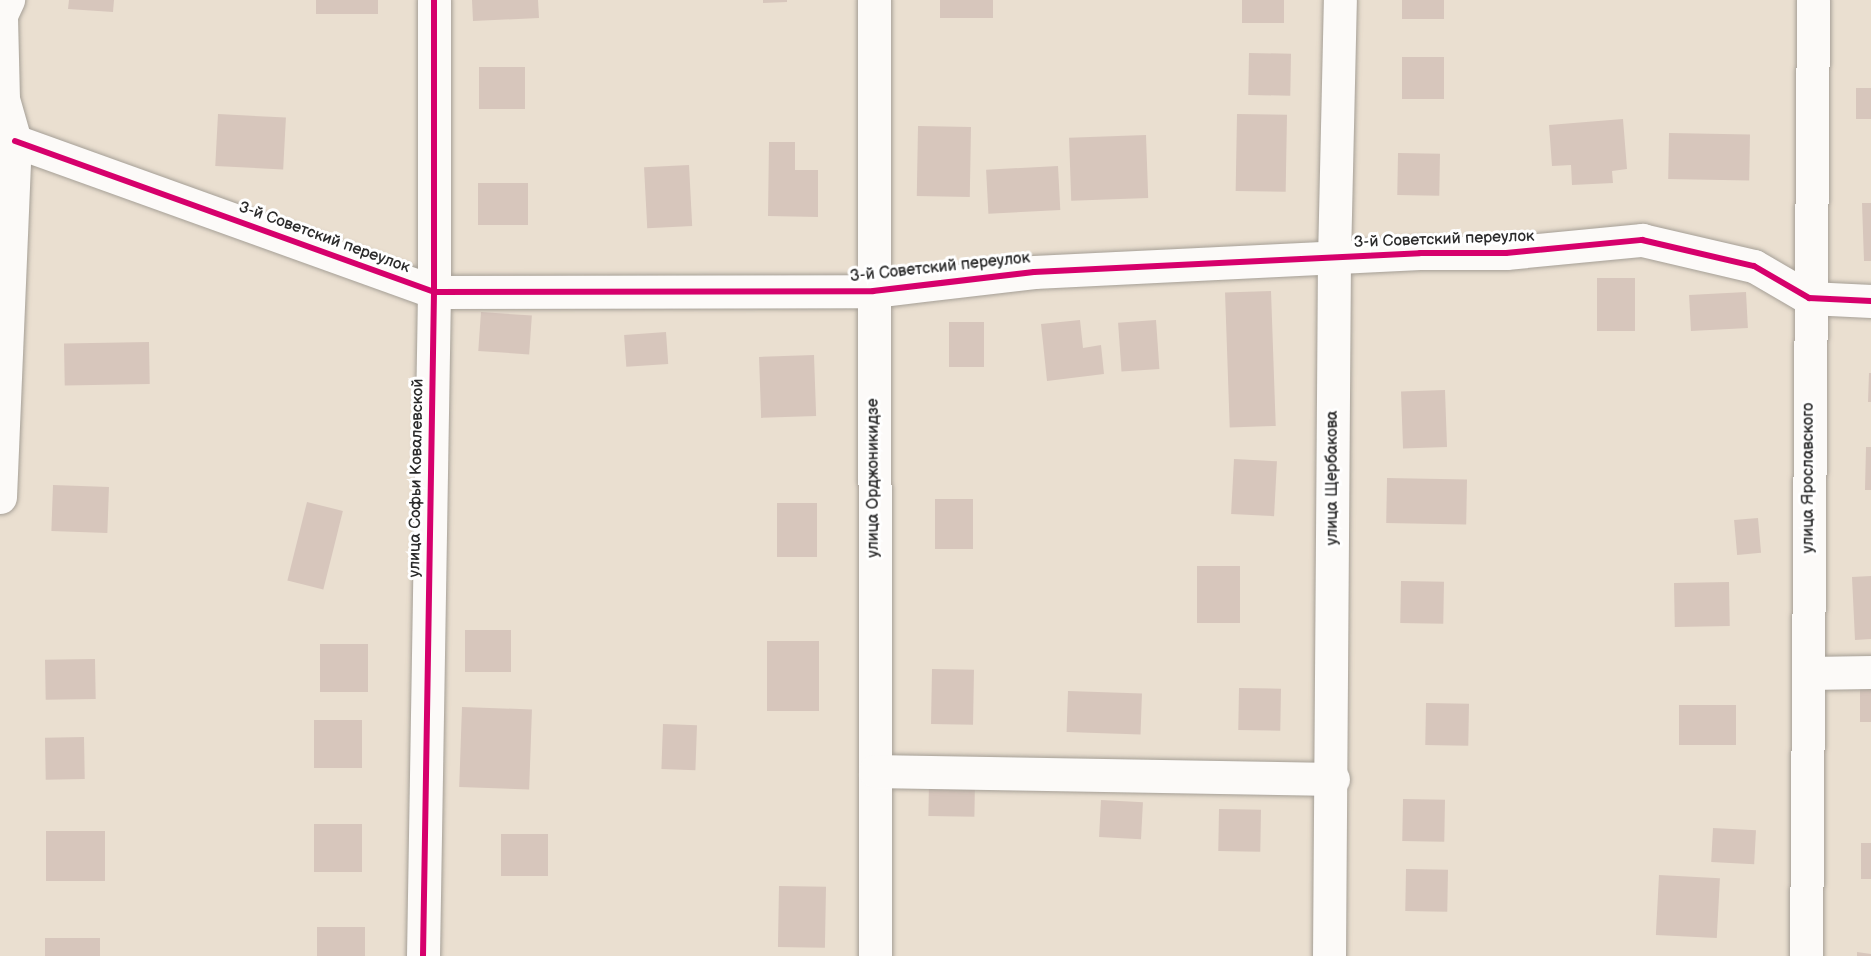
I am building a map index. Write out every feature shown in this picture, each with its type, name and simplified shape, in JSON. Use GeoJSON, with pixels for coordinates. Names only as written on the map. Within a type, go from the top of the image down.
{"type":"FeatureCollection","features":[{"type":"Feature","properties":{"kind":"street"},"geometry":{"type":"LineString","coordinates":[[0,497],[15,141],[3,99],[1,15],[8,0]]}},
{"type":"Feature","properties":{"kind":"street","name":"улица Софьи Ковалевской"},"geometry":{"type":"LineString","coordinates":[[423,956],[434,292],[434,0]]}},
{"type":"Feature","properties":{"kind":"street","name":"улица Орджоникидзе"},"geometry":{"type":"LineString","coordinates":[[874,0],[875,956]]}},
{"type":"Feature","properties":{"kind":"street","name":"улица Щербакова"},"geometry":{"type":"LineString","coordinates":[[1329,956],[1333,779],[1334,259],[1340,0]]}},
{"type":"Feature","properties":{"kind":"street","name":"улица Ярославского"},"geometry":{"type":"LineString","coordinates":[[1806,956],[1809,298],[1814,0]]}},
{"type":"Feature","properties":{"kind":"street","name":"3-й Советский переулок"},"geometry":{"type":"LineString","coordinates":[[15,141],[434,292],[873,291],[1034,272],[1506,253],[1642,240],[1754,267],[1809,298]]}},
{"type":"Feature","properties":{"kind":"street"},"geometry":{"type":"LineString","coordinates":[[1809,298],[1871,300]]}},
{"type":"Feature","properties":{"kind":"street"},"geometry":{"type":"LineString","coordinates":[[1809,673],[1871,672]]}},
{"type":"Feature","properties":{"kind":"street"},"geometry":{"type":"LineString","coordinates":[[875,771],[1333,779]]}},
{"type":"Feature","properties":{"kind":"building"},"geometry":{"type":"Polygon","coordinates":[[[69,0],[114,0],[113,12],[68,9],[69,0]]]}},
{"type":"Feature","properties":{"kind":"building"},"geometry":{"type":"Polygon","coordinates":[[[316,0],[378,0],[378,14],[316,14],[316,0]]]}},
{"type":"Feature","properties":{"kind":"building"},"geometry":{"type":"Polygon","coordinates":[[[472,0],[538,0],[539,18],[473,21],[472,0]]]}},
{"type":"Feature","properties":{"kind":"building"},"geometry":{"type":"Polygon","coordinates":[[[763,0],[787,0],[787,2],[763,3],[763,0]]]}},
{"type":"Feature","properties":{"kind":"building"},"geometry":{"type":"Polygon","coordinates":[[[940,0],[993,0],[993,18],[940,18],[940,0]]]}},
{"type":"Feature","properties":{"kind":"building"},"geometry":{"type":"Polygon","coordinates":[[[1242,0],[1284,0],[1284,23],[1242,23],[1242,0]]]}},
{"type":"Feature","properties":{"kind":"building"},"geometry":{"type":"Polygon","coordinates":[[[1402,0],[1444,0],[1444,19],[1402,19],[1402,0]]]}},
{"type":"Feature","properties":{"kind":"building"},"geometry":{"type":"Polygon","coordinates":[[[1249,53],[1291,54],[1290,96],[1248,95],[1249,53]]]}},
{"type":"Feature","properties":{"kind":"building"},"geometry":{"type":"Polygon","coordinates":[[[1402,57],[1444,57],[1444,99],[1402,99],[1402,57]]]}},
{"type":"Feature","properties":{"kind":"building"},"geometry":{"type":"Polygon","coordinates":[[[479,67],[525,67],[525,109],[479,109],[479,67]]]}},
{"type":"Feature","properties":{"kind":"building"},"geometry":{"type":"Polygon","coordinates":[[[1856,88],[1871,88],[1871,119],[1856,119],[1856,88]]]}},
{"type":"Feature","properties":{"kind":"building"},"geometry":{"type":"Polygon","coordinates":[[[218,114],[286,118],[283,169],[215,166],[218,114]]]}},
{"type":"Feature","properties":{"kind":"building"},"geometry":{"type":"Polygon","coordinates":[[[1237,114],[1287,115],[1286,192],[1236,191],[1237,114]]]}},
{"type":"Feature","properties":{"kind":"building"},"geometry":{"type":"Polygon","coordinates":[[[1623,119],[1627,169],[1612,171],[1613,183],[1572,185],[1571,165],[1552,166],[1549,125],[1623,119]]]}},
{"type":"Feature","properties":{"kind":"building"},"geometry":{"type":"Polygon","coordinates":[[[918,126],[971,127],[970,197],[917,196],[918,126]]]}},
{"type":"Feature","properties":{"kind":"building"},"geometry":{"type":"Polygon","coordinates":[[[1669,133],[1750,134],[1749,180],[1668,179],[1669,133]]]}},
{"type":"Feature","properties":{"kind":"building"},"geometry":{"type":"Polygon","coordinates":[[[1146,135],[1148,198],[1071,201],[1069,138],[1146,135]]]}},
{"type":"Feature","properties":{"kind":"building"},"geometry":{"type":"Polygon","coordinates":[[[769,142],[795,142],[795,170],[818,170],[818,217],[768,216],[769,142]]]}},
{"type":"Feature","properties":{"kind":"building"},"geometry":{"type":"Polygon","coordinates":[[[1398,153],[1440,154],[1439,196],[1397,195],[1398,153]]]}},
{"type":"Feature","properties":{"kind":"building"},"geometry":{"type":"Polygon","coordinates":[[[689,165],[692,226],[647,228],[644,167],[689,165]]]}},
{"type":"Feature","properties":{"kind":"building"},"geometry":{"type":"Polygon","coordinates":[[[1058,166],[1060,210],[988,214],[986,170],[1058,166]]]}},
{"type":"Feature","properties":{"kind":"building"},"geometry":{"type":"Polygon","coordinates":[[[478,183],[528,183],[528,225],[478,225],[478,183]]]}},
{"type":"Feature","properties":{"kind":"building"},"geometry":{"type":"Polygon","coordinates":[[[1862,203],[1871,203],[1871,261],[1864,261],[1862,203]]]}},
{"type":"Feature","properties":{"kind":"building"},"geometry":{"type":"Polygon","coordinates":[[[1597,278],[1635,278],[1635,331],[1597,331],[1597,278]]]}},
{"type":"Feature","properties":{"kind":"building"},"geometry":{"type":"Polygon","coordinates":[[[1271,291],[1276,426],[1230,428],[1225,293],[1271,291]]]}},
{"type":"Feature","properties":{"kind":"building"},"geometry":{"type":"Polygon","coordinates":[[[1746,292],[1748,328],[1691,331],[1689,295],[1746,292]]]}},
{"type":"Feature","properties":{"kind":"building"},"geometry":{"type":"Polygon","coordinates":[[[481,312],[532,316],[529,354],[478,351],[481,312]]]}},
{"type":"Feature","properties":{"kind":"building"},"geometry":{"type":"Polygon","coordinates":[[[1080,320],[1083,348],[1101,345],[1104,374],[1047,381],[1041,324],[1080,320]]]}},
{"type":"Feature","properties":{"kind":"building"},"geometry":{"type":"Polygon","coordinates":[[[1156,320],[1159,369],[1122,372],[1118,323],[1156,320]]]}},
{"type":"Feature","properties":{"kind":"building"},"geometry":{"type":"Polygon","coordinates":[[[949,322],[984,322],[984,367],[949,367],[949,322]]]}},
{"type":"Feature","properties":{"kind":"building"},"geometry":{"type":"Polygon","coordinates":[[[666,332],[668,364],[626,367],[624,335],[666,332]]]}},
{"type":"Feature","properties":{"kind":"building"},"geometry":{"type":"Polygon","coordinates":[[[149,342],[150,384],[65,385],[64,343],[149,342]]]}},
{"type":"Feature","properties":{"kind":"building"},"geometry":{"type":"Polygon","coordinates":[[[814,355],[816,416],[761,418],[759,357],[814,355]]]}},
{"type":"Feature","properties":{"kind":"building"},"geometry":{"type":"Polygon","coordinates":[[[1869,373],[1871,373],[1871,402],[1868,402],[1869,373]]]}},
{"type":"Feature","properties":{"kind":"building"},"geometry":{"type":"Polygon","coordinates":[[[1445,390],[1447,447],[1403,449],[1401,392],[1445,390]]]}},
{"type":"Feature","properties":{"kind":"building"},"geometry":{"type":"Polygon","coordinates":[[[1866,447],[1871,447],[1871,490],[1865,490],[1866,447]]]}},
{"type":"Feature","properties":{"kind":"building"},"geometry":{"type":"Polygon","coordinates":[[[1234,459],[1277,461],[1274,516],[1231,514],[1234,459]]]}},
{"type":"Feature","properties":{"kind":"building"},"geometry":{"type":"Polygon","coordinates":[[[1387,478],[1467,479],[1466,524],[1386,523],[1387,478]]]}},
{"type":"Feature","properties":{"kind":"building"},"geometry":{"type":"Polygon","coordinates":[[[53,485],[109,487],[107,533],[51,531],[53,485]]]}},
{"type":"Feature","properties":{"kind":"building"},"geometry":{"type":"Polygon","coordinates":[[[935,499],[973,499],[973,549],[935,549],[935,499]]]}},
{"type":"Feature","properties":{"kind":"building"},"geometry":{"type":"Polygon","coordinates":[[[307,502],[343,511],[323,590],[287,581],[307,502]]]}},
{"type":"Feature","properties":{"kind":"building"},"geometry":{"type":"Polygon","coordinates":[[[777,503],[817,503],[817,557],[777,557],[777,503]]]}},
{"type":"Feature","properties":{"kind":"building"},"geometry":{"type":"Polygon","coordinates":[[[1758,518],[1761,553],[1737,555],[1734,520],[1758,518]]]}},
{"type":"Feature","properties":{"kind":"building"},"geometry":{"type":"Polygon","coordinates":[[[1197,566],[1240,566],[1240,623],[1197,623],[1197,566]]]}},
{"type":"Feature","properties":{"kind":"building"},"geometry":{"type":"Polygon","coordinates":[[[1871,576],[1871,639],[1855,640],[1852,577],[1871,576]]]}},
{"type":"Feature","properties":{"kind":"building"},"geometry":{"type":"Polygon","coordinates":[[[1401,581],[1444,582],[1443,624],[1400,623],[1401,581]]]}},
{"type":"Feature","properties":{"kind":"building"},"geometry":{"type":"Polygon","coordinates":[[[1729,582],[1730,626],[1675,627],[1674,583],[1729,582]]]}},
{"type":"Feature","properties":{"kind":"building"},"geometry":{"type":"Polygon","coordinates":[[[465,630],[511,630],[511,672],[465,672],[465,630]]]}},
{"type":"Feature","properties":{"kind":"building"},"geometry":{"type":"Polygon","coordinates":[[[767,641],[819,641],[819,711],[767,711],[767,641]]]}},
{"type":"Feature","properties":{"kind":"building"},"geometry":{"type":"Polygon","coordinates":[[[320,644],[368,644],[368,692],[320,692],[320,644]]]}},
{"type":"Feature","properties":{"kind":"building"},"geometry":{"type":"Polygon","coordinates":[[[95,659],[96,699],[46,700],[45,660],[95,659]]]}},
{"type":"Feature","properties":{"kind":"building"},"geometry":{"type":"Polygon","coordinates":[[[932,669],[974,670],[973,725],[931,724],[932,669]]]}},
{"type":"Feature","properties":{"kind":"building"},"geometry":{"type":"Polygon","coordinates":[[[1860,683],[1871,683],[1871,722],[1860,722],[1860,683]]]}},
{"type":"Feature","properties":{"kind":"building"},"geometry":{"type":"Polygon","coordinates":[[[1239,688],[1281,689],[1280,731],[1238,730],[1239,688]]]}},
{"type":"Feature","properties":{"kind":"building"},"geometry":{"type":"Polygon","coordinates":[[[1068,691],[1142,694],[1141,735],[1067,732],[1068,691]]]}},
{"type":"Feature","properties":{"kind":"building"},"geometry":{"type":"Polygon","coordinates":[[[1426,703],[1469,704],[1468,746],[1425,745],[1426,703]]]}},
{"type":"Feature","properties":{"kind":"building"},"geometry":{"type":"Polygon","coordinates":[[[1679,705],[1736,705],[1736,745],[1679,745],[1679,705]]]}},
{"type":"Feature","properties":{"kind":"building"},"geometry":{"type":"Polygon","coordinates":[[[462,707],[532,709],[529,789],[459,787],[462,707]]]}},
{"type":"Feature","properties":{"kind":"building"},"geometry":{"type":"Polygon","coordinates":[[[314,720],[362,720],[362,768],[314,768],[314,720]]]}},
{"type":"Feature","properties":{"kind":"building"},"geometry":{"type":"Polygon","coordinates":[[[663,724],[697,725],[695,770],[661,769],[663,724]]]}},
{"type":"Feature","properties":{"kind":"building"},"geometry":{"type":"Polygon","coordinates":[[[84,737],[85,779],[46,780],[45,738],[84,737]]]}},
{"type":"Feature","properties":{"kind":"building"},"geometry":{"type":"Polygon","coordinates":[[[929,781],[975,782],[974,817],[928,816],[929,781]]]}},
{"type":"Feature","properties":{"kind":"building"},"geometry":{"type":"Polygon","coordinates":[[[1403,799],[1445,800],[1444,842],[1402,841],[1403,799]]]}},
{"type":"Feature","properties":{"kind":"building"},"geometry":{"type":"Polygon","coordinates":[[[1101,800],[1143,802],[1141,839],[1099,837],[1101,800]]]}},
{"type":"Feature","properties":{"kind":"building"},"geometry":{"type":"Polygon","coordinates":[[[1219,809],[1261,810],[1260,852],[1218,851],[1219,809]]]}},
{"type":"Feature","properties":{"kind":"building"},"geometry":{"type":"Polygon","coordinates":[[[314,824],[362,824],[362,872],[314,872],[314,824]]]}},
{"type":"Feature","properties":{"kind":"building"},"geometry":{"type":"Polygon","coordinates":[[[1713,828],[1756,830],[1754,864],[1711,862],[1713,828]]]}},
{"type":"Feature","properties":{"kind":"building"},"geometry":{"type":"Polygon","coordinates":[[[46,831],[105,831],[105,881],[46,881],[46,831]]]}},
{"type":"Feature","properties":{"kind":"building"},"geometry":{"type":"Polygon","coordinates":[[[501,834],[548,834],[548,876],[501,876],[501,834]]]}},
{"type":"Feature","properties":{"kind":"building"},"geometry":{"type":"Polygon","coordinates":[[[1861,843],[1871,843],[1871,879],[1861,879],[1861,843]]]}},
{"type":"Feature","properties":{"kind":"building"},"geometry":{"type":"Polygon","coordinates":[[[1406,869],[1448,870],[1447,912],[1405,911],[1406,869]]]}},
{"type":"Feature","properties":{"kind":"building"},"geometry":{"type":"Polygon","coordinates":[[[1659,875],[1720,878],[1717,938],[1656,935],[1659,875]]]}},
{"type":"Feature","properties":{"kind":"building"},"geometry":{"type":"Polygon","coordinates":[[[779,886],[826,887],[825,948],[778,947],[779,886]]]}},
{"type":"Feature","properties":{"kind":"building"},"geometry":{"type":"Polygon","coordinates":[[[317,927],[365,927],[365,956],[317,956],[317,927]]]}},
{"type":"Feature","properties":{"kind":"building"},"geometry":{"type":"Polygon","coordinates":[[[45,938],[100,938],[100,956],[45,956],[45,938]]]}},
{"type":"Feature","properties":{"kind":"building"},"geometry":{"type":"Polygon","coordinates":[[[1857,952],[1871,954],[1871,956],[1857,956],[1857,952]]]}},
{"type":"Feature","properties":{"kind":"cycle path"},"geometry":{"type":"LineString","coordinates":[[423,956],[434,292],[434,0]]}},
{"type":"Feature","properties":{"kind":"cycle path"},"geometry":{"type":"LineString","coordinates":[[15,141],[434,292],[873,291],[1034,272],[1420,253],[1506,253],[1642,240],[1754,266],[1809,298],[1871,301]]}}]}
